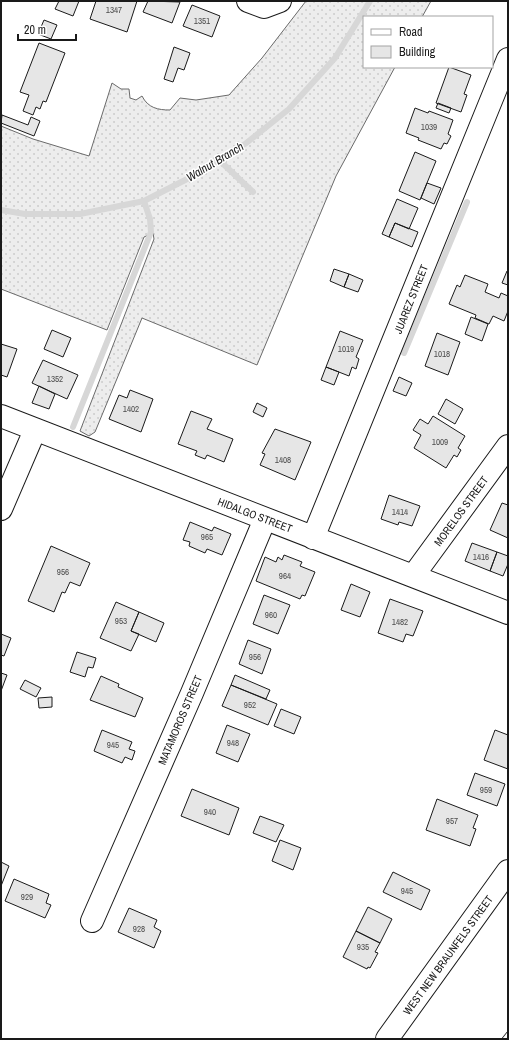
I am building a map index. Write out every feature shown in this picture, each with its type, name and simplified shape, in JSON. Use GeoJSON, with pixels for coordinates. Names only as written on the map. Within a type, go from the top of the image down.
{"type":"FeatureCollection","features":[{"type":"Feature","properties":{"kind":"street"},"geometry":{"type":"LineString","coordinates":[[253,3],[264,7],[280,1]]}},
{"type":"Feature","properties":{"kind":"street","name":"JUAREZ STREET"},"geometry":{"type":"LineString","coordinates":[[313,538],[508,60]]}},
{"type":"Feature","properties":{"kind":"street","name":"HIDALGO STREET"},"geometry":{"type":"LineString","coordinates":[[1,416],[508,613]]}},
{"type":"Feature","properties":{"kind":"street"},"geometry":{"type":"LineString","coordinates":[[1,509],[35,430]]}},
{"type":"Feature","properties":{"kind":"street","name":"MORELOS STREET"},"geometry":{"type":"LineString","coordinates":[[413,576],[508,446]]}},
{"type":"Feature","properties":{"kind":"street","name":"MATAMOROS STREET"},"geometry":{"type":"LineString","coordinates":[[92,921],[192,693],[265,519]]}},
{"type":"Feature","properties":{"kind":"street","name":"WEST NEW BRAUNFELS STREET"},"geometry":{"type":"LineString","coordinates":[[387,1039],[508,871]]}},
{"type":"Feature","properties":{"kind":"shaded area"},"geometry":{"type":"Polygon","coordinates":[[[306,1],[431,1],[423,16],[363,16],[363,68],[394,68],[336,176],[257,365],[142,318],[95,432],[89,436],[80,431],[154,239],[153,233],[144,237],[107,330],[1,289],[1,126],[33,139],[89,156],[112,83],[121,89],[129,89],[130,98],[136,100],[142,96],[150,106],[154,108],[170,110],[180,98],[196,100],[229,95],[262,58],[306,1]]]}},
{"type":"Feature","properties":{"kind":"building"},"geometry":{"type":"Polygon","coordinates":[[[59,1],[79,1],[73,16],[55,9],[59,1]]]}},
{"type":"Feature","properties":{"kind":"building"},"geometry":{"type":"Polygon","coordinates":[[[96,1],[137,1],[127,32],[90,19],[96,1]]]}},
{"type":"Feature","properties":{"kind":"building"},"geometry":{"type":"Polygon","coordinates":[[[148,1],[180,2],[172,23],[143,12],[148,1]]]}},
{"type":"Feature","properties":{"kind":"building"},"geometry":{"type":"Polygon","coordinates":[[[192,5],[220,16],[212,37],[183,26],[192,5]]]}},
{"type":"Feature","properties":{"kind":"building"},"geometry":{"type":"Polygon","coordinates":[[[44,20],[57,25],[51,39],[38,34],[44,20]]]}},
{"type":"Feature","properties":{"kind":"building"},"geometry":{"type":"Polygon","coordinates":[[[39,43],[65,53],[46,102],[43,101],[40,109],[36,107],[33,115],[23,111],[29,95],[20,92],[39,43]]]}},
{"type":"Feature","properties":{"kind":"building"},"geometry":{"type":"Polygon","coordinates":[[[174,47],[190,53],[184,70],[178,68],[173,82],[164,79],[174,47]]]}},
{"type":"Feature","properties":{"kind":"building"},"geometry":{"type":"Polygon","coordinates":[[[449,68],[471,75],[464,94],[467,95],[461,112],[436,103],[449,68]]]}},
{"type":"Feature","properties":{"kind":"building"},"geometry":{"type":"Polygon","coordinates":[[[438,103],[451,108],[449,113],[436,108],[438,103]]]}},
{"type":"Feature","properties":{"kind":"building"},"geometry":{"type":"Polygon","coordinates":[[[415,108],[428,113],[429,111],[453,120],[448,134],[451,136],[447,144],[444,143],[441,149],[418,140],[419,138],[406,133],[415,108]]]}},
{"type":"Feature","properties":{"kind":"building"},"geometry":{"type":"Polygon","coordinates":[[[2,115],[28,125],[31,117],[40,121],[34,136],[1,123],[2,115]]]}},
{"type":"Feature","properties":{"kind":"building"},"geometry":{"type":"Polygon","coordinates":[[[415,152],[436,161],[420,200],[399,191],[415,152]]]}},
{"type":"Feature","properties":{"kind":"building"},"geometry":{"type":"Polygon","coordinates":[[[427,183],[441,188],[434,204],[421,198],[427,183]]]}},
{"type":"Feature","properties":{"kind":"building"},"geometry":{"type":"Polygon","coordinates":[[[397,199],[418,208],[409,229],[395,223],[389,237],[382,234],[397,199]]]}},
{"type":"Feature","properties":{"kind":"building"},"geometry":{"type":"Polygon","coordinates":[[[395,223],[418,232],[412,247],[389,237],[395,223]]]}},
{"type":"Feature","properties":{"kind":"building"},"geometry":{"type":"Polygon","coordinates":[[[334,269],[349,274],[344,287],[330,281],[334,269]]]}},
{"type":"Feature","properties":{"kind":"building"},"geometry":{"type":"Polygon","coordinates":[[[508,271],[508,285],[502,283],[508,271]]]}},
{"type":"Feature","properties":{"kind":"building"},"geometry":{"type":"Polygon","coordinates":[[[349,274],[363,280],[358,292],[344,287],[349,274]]]}},
{"type":"Feature","properties":{"kind":"building"},"geometry":{"type":"Polygon","coordinates":[[[465,275],[488,284],[485,292],[499,298],[501,293],[508,296],[508,311],[504,321],[493,316],[489,324],[475,318],[476,315],[449,304],[457,285],[460,287],[465,275]]]}},
{"type":"Feature","properties":{"kind":"building"},"geometry":{"type":"Polygon","coordinates":[[[471,317],[488,324],[482,341],[465,334],[471,317]]]}},
{"type":"Feature","properties":{"kind":"building"},"geometry":{"type":"Polygon","coordinates":[[[52,330],[71,338],[63,357],[44,349],[52,330]]]}},
{"type":"Feature","properties":{"kind":"building"},"geometry":{"type":"Polygon","coordinates":[[[340,331],[363,340],[356,357],[359,359],[356,369],[352,367],[349,376],[326,367],[340,331]]]}},
{"type":"Feature","properties":{"kind":"building"},"geometry":{"type":"Polygon","coordinates":[[[437,333],[460,342],[448,375],[425,366],[437,333]]]}},
{"type":"Feature","properties":{"kind":"building"},"geometry":{"type":"Polygon","coordinates":[[[1,344],[17,349],[7,377],[1,375],[1,344]]]}},
{"type":"Feature","properties":{"kind":"building"},"geometry":{"type":"Polygon","coordinates":[[[43,360],[78,375],[67,399],[32,383],[43,360]]]}},
{"type":"Feature","properties":{"kind":"building"},"geometry":{"type":"Polygon","coordinates":[[[326,367],[339,372],[334,385],[321,380],[326,367]]]}},
{"type":"Feature","properties":{"kind":"building"},"geometry":{"type":"Polygon","coordinates":[[[399,377],[412,383],[406,396],[393,391],[399,377]]]}},
{"type":"Feature","properties":{"kind":"building"},"geometry":{"type":"Polygon","coordinates":[[[39,386],[55,394],[49,409],[32,403],[39,386]]]}},
{"type":"Feature","properties":{"kind":"building"},"geometry":{"type":"Polygon","coordinates":[[[130,390],[153,399],[141,432],[109,419],[119,395],[127,398],[130,390]]]}},
{"type":"Feature","properties":{"kind":"building"},"geometry":{"type":"Polygon","coordinates":[[[446,399],[463,409],[455,424],[438,414],[446,399]]]}},
{"type":"Feature","properties":{"kind":"building"},"geometry":{"type":"Polygon","coordinates":[[[257,403],[267,408],[263,417],[253,412],[257,403]]]}},
{"type":"Feature","properties":{"kind":"building"},"geometry":{"type":"Polygon","coordinates":[[[191,411],[212,419],[207,429],[233,439],[224,462],[207,455],[205,459],[195,455],[197,451],[178,444],[191,411]]]}},
{"type":"Feature","properties":{"kind":"building"},"geometry":{"type":"Polygon","coordinates":[[[433,416],[465,436],[458,448],[461,450],[457,457],[454,455],[446,468],[414,448],[421,435],[413,430],[420,419],[428,424],[433,416]]]}},
{"type":"Feature","properties":{"kind":"building"},"geometry":{"type":"Polygon","coordinates":[[[275,429],[311,442],[295,480],[260,465],[265,454],[262,453],[275,429]]]}},
{"type":"Feature","properties":{"kind":"building"},"geometry":{"type":"Polygon","coordinates":[[[389,495],[420,506],[412,526],[399,522],[398,525],[381,519],[389,495]]]}},
{"type":"Feature","properties":{"kind":"building"},"geometry":{"type":"Polygon","coordinates":[[[502,503],[508,505],[508,538],[490,530],[502,503]]]}},
{"type":"Feature","properties":{"kind":"building"},"geometry":{"type":"Polygon","coordinates":[[[190,522],[212,531],[214,527],[231,534],[222,555],[207,549],[205,553],[189,546],[190,542],[183,540],[190,522]]]}},
{"type":"Feature","properties":{"kind":"building"},"geometry":{"type":"Polygon","coordinates":[[[472,543],[497,552],[490,571],[465,561],[472,543]]]}},
{"type":"Feature","properties":{"kind":"building"},"geometry":{"type":"Polygon","coordinates":[[[51,546],[90,563],[80,586],[70,582],[65,593],[62,592],[54,612],[28,601],[51,546]]]}},
{"type":"Feature","properties":{"kind":"building"},"geometry":{"type":"Polygon","coordinates":[[[497,552],[508,556],[508,564],[503,576],[490,571],[497,552]]]}},
{"type":"Feature","properties":{"kind":"building"},"geometry":{"type":"Polygon","coordinates":[[[284,555],[302,562],[300,566],[315,572],[305,596],[302,595],[300,599],[256,581],[265,557],[276,562],[278,557],[282,560],[284,555]]]}},
{"type":"Feature","properties":{"kind":"building"},"geometry":{"type":"Polygon","coordinates":[[[351,584],[370,592],[360,617],[341,610],[351,584]]]}},
{"type":"Feature","properties":{"kind":"building"},"geometry":{"type":"Polygon","coordinates":[[[264,595],[290,605],[278,634],[253,624],[264,595]]]}},
{"type":"Feature","properties":{"kind":"building"},"geometry":{"type":"Polygon","coordinates":[[[390,599],[423,611],[413,636],[406,634],[403,642],[378,633],[390,599]]]}},
{"type":"Feature","properties":{"kind":"building"},"geometry":{"type":"Polygon","coordinates":[[[116,602],[139,612],[131,631],[139,634],[131,651],[100,638],[116,602]]]}},
{"type":"Feature","properties":{"kind":"building"},"geometry":{"type":"Polygon","coordinates":[[[139,612],[164,623],[156,642],[131,631],[139,612]]]}},
{"type":"Feature","properties":{"kind":"building"},"geometry":{"type":"Polygon","coordinates":[[[1,634],[11,638],[4,656],[1,655],[1,634]]]}},
{"type":"Feature","properties":{"kind":"building"},"geometry":{"type":"Polygon","coordinates":[[[248,640],[271,649],[262,674],[239,664],[248,640]]]}},
{"type":"Feature","properties":{"kind":"building"},"geometry":{"type":"Polygon","coordinates":[[[77,652],[96,658],[93,668],[88,667],[85,677],[70,672],[77,652]]]}},
{"type":"Feature","properties":{"kind":"building"},"geometry":{"type":"Polygon","coordinates":[[[1,673],[7,675],[1,691],[1,673]]]}},
{"type":"Feature","properties":{"kind":"building"},"geometry":{"type":"Polygon","coordinates":[[[235,675],[270,690],[266,699],[231,685],[235,675]]]}},
{"type":"Feature","properties":{"kind":"building"},"geometry":{"type":"Polygon","coordinates":[[[101,676],[119,684],[118,687],[143,698],[135,717],[90,700],[101,676]]]}},
{"type":"Feature","properties":{"kind":"building"},"geometry":{"type":"Polygon","coordinates":[[[25,680],[41,688],[36,697],[20,689],[25,680]]]}},
{"type":"Feature","properties":{"kind":"building"},"geometry":{"type":"Polygon","coordinates":[[[231,685],[277,704],[268,725],[222,706],[231,685]]]}},
{"type":"Feature","properties":{"kind":"building"},"geometry":{"type":"Polygon","coordinates":[[[52,697],[52,707],[39,708],[38,698],[52,697]]]}},
{"type":"Feature","properties":{"kind":"building"},"geometry":{"type":"Polygon","coordinates":[[[281,709],[301,717],[294,734],[274,726],[281,709]]]}},
{"type":"Feature","properties":{"kind":"building"},"geometry":{"type":"Polygon","coordinates":[[[227,725],[250,734],[238,762],[216,753],[227,725]]]}},
{"type":"Feature","properties":{"kind":"building"},"geometry":{"type":"Polygon","coordinates":[[[102,730],[132,742],[129,749],[135,751],[132,760],[125,757],[122,763],[94,751],[102,730]]]}},
{"type":"Feature","properties":{"kind":"building"},"geometry":{"type":"Polygon","coordinates":[[[495,730],[508,735],[508,769],[484,760],[495,730]]]}},
{"type":"Feature","properties":{"kind":"building"},"geometry":{"type":"Polygon","coordinates":[[[475,773],[505,784],[497,806],[467,795],[475,773]]]}},
{"type":"Feature","properties":{"kind":"building"},"geometry":{"type":"Polygon","coordinates":[[[192,789],[239,808],[229,835],[181,816],[192,789]]]}},
{"type":"Feature","properties":{"kind":"building"},"geometry":{"type":"Polygon","coordinates":[[[437,799],[478,815],[473,828],[476,829],[470,846],[426,830],[437,799]]]}},
{"type":"Feature","properties":{"kind":"building"},"geometry":{"type":"Polygon","coordinates":[[[260,816],[284,825],[276,842],[253,833],[260,816]]]}},
{"type":"Feature","properties":{"kind":"building"},"geometry":{"type":"Polygon","coordinates":[[[280,840],[301,848],[293,870],[272,861],[280,840]]]}},
{"type":"Feature","properties":{"kind":"building"},"geometry":{"type":"Polygon","coordinates":[[[1,862],[9,866],[1,886],[1,862]]]}},
{"type":"Feature","properties":{"kind":"building"},"geometry":{"type":"Polygon","coordinates":[[[393,872],[430,890],[421,910],[383,892],[393,872]]]}},
{"type":"Feature","properties":{"kind":"building"},"geometry":{"type":"Polygon","coordinates":[[[14,879],[49,894],[46,903],[51,905],[45,918],[5,901],[14,879]]]}},
{"type":"Feature","properties":{"kind":"building"},"geometry":{"type":"Polygon","coordinates":[[[368,907],[392,919],[380,943],[356,931],[368,907]]]}},
{"type":"Feature","properties":{"kind":"building"},"geometry":{"type":"Polygon","coordinates":[[[129,908],[157,920],[154,927],[161,931],[154,948],[118,932],[129,908]]]}},
{"type":"Feature","properties":{"kind":"building"},"geometry":{"type":"Polygon","coordinates":[[[356,931],[380,943],[375,952],[378,953],[370,968],[368,967],[367,969],[343,957],[356,931]]]}},
{"type":"Feature","properties":{"kind":"waterway","name":"Walnut Branch"},"geometry":{"type":"LineString","coordinates":[[1,210],[25,214],[80,214],[144,201],[193,176],[245,144],[289,109],[335,58],[370,1]]}},
{"type":"Feature","properties":{"kind":"waterway"},"geometry":{"type":"LineString","coordinates":[[219,160],[253,192]]}},
{"type":"Feature","properties":{"kind":"waterway"},"geometry":{"type":"LineString","coordinates":[[73,427],[151,232],[150,219],[144,201]]}},
{"type":"Feature","properties":{"kind":"waterway"},"geometry":{"type":"LineString","coordinates":[[404,353],[467,202]]}},
{"type":"Feature","properties":{"kind":"railway"},"geometry":{"type":"LineString","coordinates":[[504,1039],[508,1034]]}}]}
